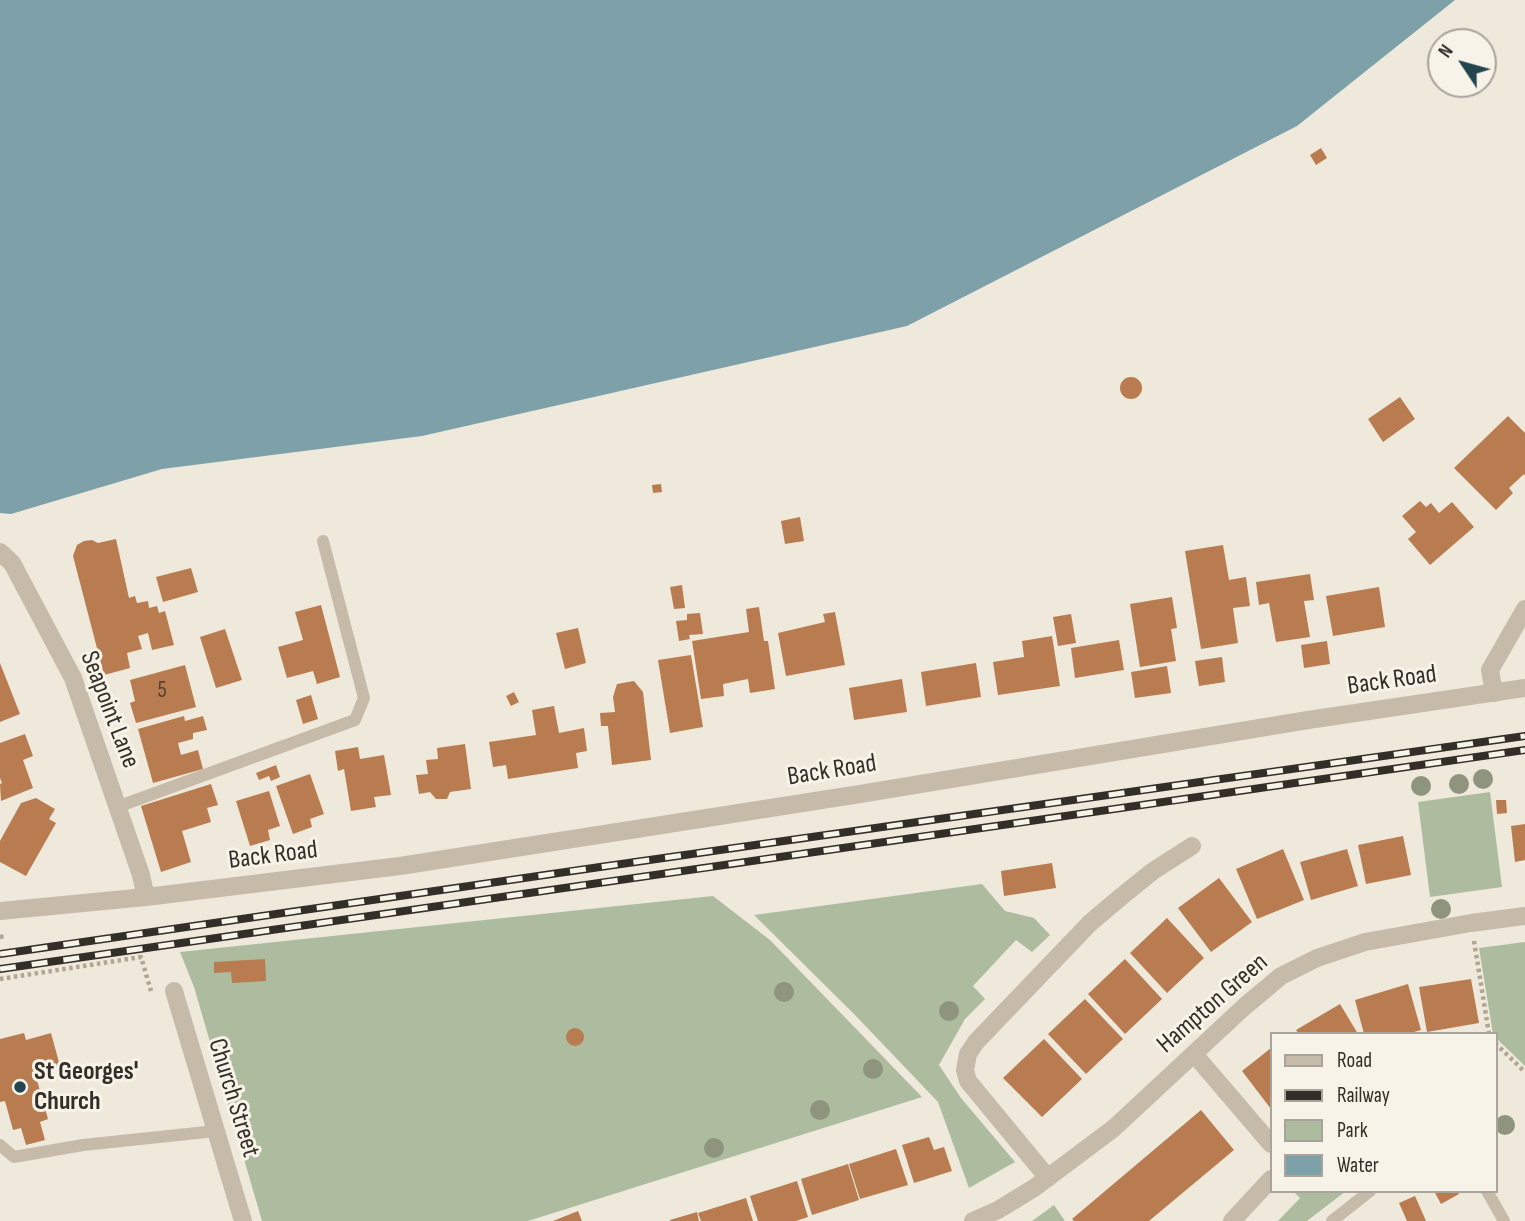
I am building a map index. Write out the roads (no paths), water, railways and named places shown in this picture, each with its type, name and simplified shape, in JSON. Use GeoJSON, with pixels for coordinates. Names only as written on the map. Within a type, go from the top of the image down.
{"type":"FeatureCollection","features":[{"type":"Feature","properties":{"kind":"street","name":"Seapoint Lane"},"geometry":{"type":"LineString","coordinates":[[0,552],[12,563],[73,678],[141,875],[146,897]]}},
{"type":"Feature","properties":{"kind":"street"},"geometry":{"type":"LineString","coordinates":[[1494,693],[1490,670],[1525,609]]}},
{"type":"Feature","properties":{"kind":"street","name":"Back Road"},"geometry":{"type":"LineString","coordinates":[[0,911],[146,897],[413,864],[1308,720],[1525,688]]}},
{"type":"Feature","properties":{"kind":"street"},"geometry":{"type":"LineString","coordinates":[[1048,1178],[968,1081],[965,1070],[968,1054],[976,1042],[1090,923],[1153,871],[1192,846]]}},
{"type":"Feature","properties":{"kind":"street","name":"Hampton Green"},"geometry":{"type":"LineString","coordinates":[[973,1221],[998,1210],[1034,1188],[1114,1129],[1244,1007],[1282,976],[1317,958],[1365,942],[1525,916]]}},
{"type":"Feature","properties":{"kind":"street","name":"Church Street"},"geometry":{"type":"LineString","coordinates":[[174,991],[243,1221]]}},
{"type":"Feature","properties":{"kind":"street"},"geometry":{"type":"LineString","coordinates":[[1194,1054],[1270,1143]]}},
{"type":"Feature","properties":{"kind":"street"},"geometry":{"type":"LineString","coordinates":[[1232,1221],[1270,1181]]}},
{"type":"Feature","properties":{"kind":"lane"},"geometry":{"type":"LineString","coordinates":[[117,807],[355,720],[364,698],[323,541]]}},
{"type":"Feature","properties":{"kind":"lane"},"geometry":{"type":"LineString","coordinates":[[0,1145],[13,1157],[83,1145],[216,1131]]}},
{"type":"Feature","properties":{"kind":"lane"},"geometry":{"type":"LineString","coordinates":[[1332,1221],[1367,1193]]}},
{"type":"Feature","properties":{"kind":"lane"},"geometry":{"type":"LineString","coordinates":[[1488,1193],[1504,1221]]}},
{"type":"Feature","properties":{"kind":"water"},"geometry":{"type":"Polygon","coordinates":[[[0,0],[1455,0],[1297,126],[907,326],[422,436],[162,469],[11,514],[0,513],[0,0]]]}},
{"type":"Feature","properties":{"kind":"railway"},"geometry":{"type":"LineString","coordinates":[[0,954],[1525,736]]}},
{"type":"Feature","properties":{"kind":"railway"},"geometry":{"type":"LineString","coordinates":[[0,969],[1525,750]]}},
{"type":"Feature","properties":{"kind":"place","name":"St Georges' Church"},"geometry":{"type":"Point","coordinates":[20,1087]}}]}
